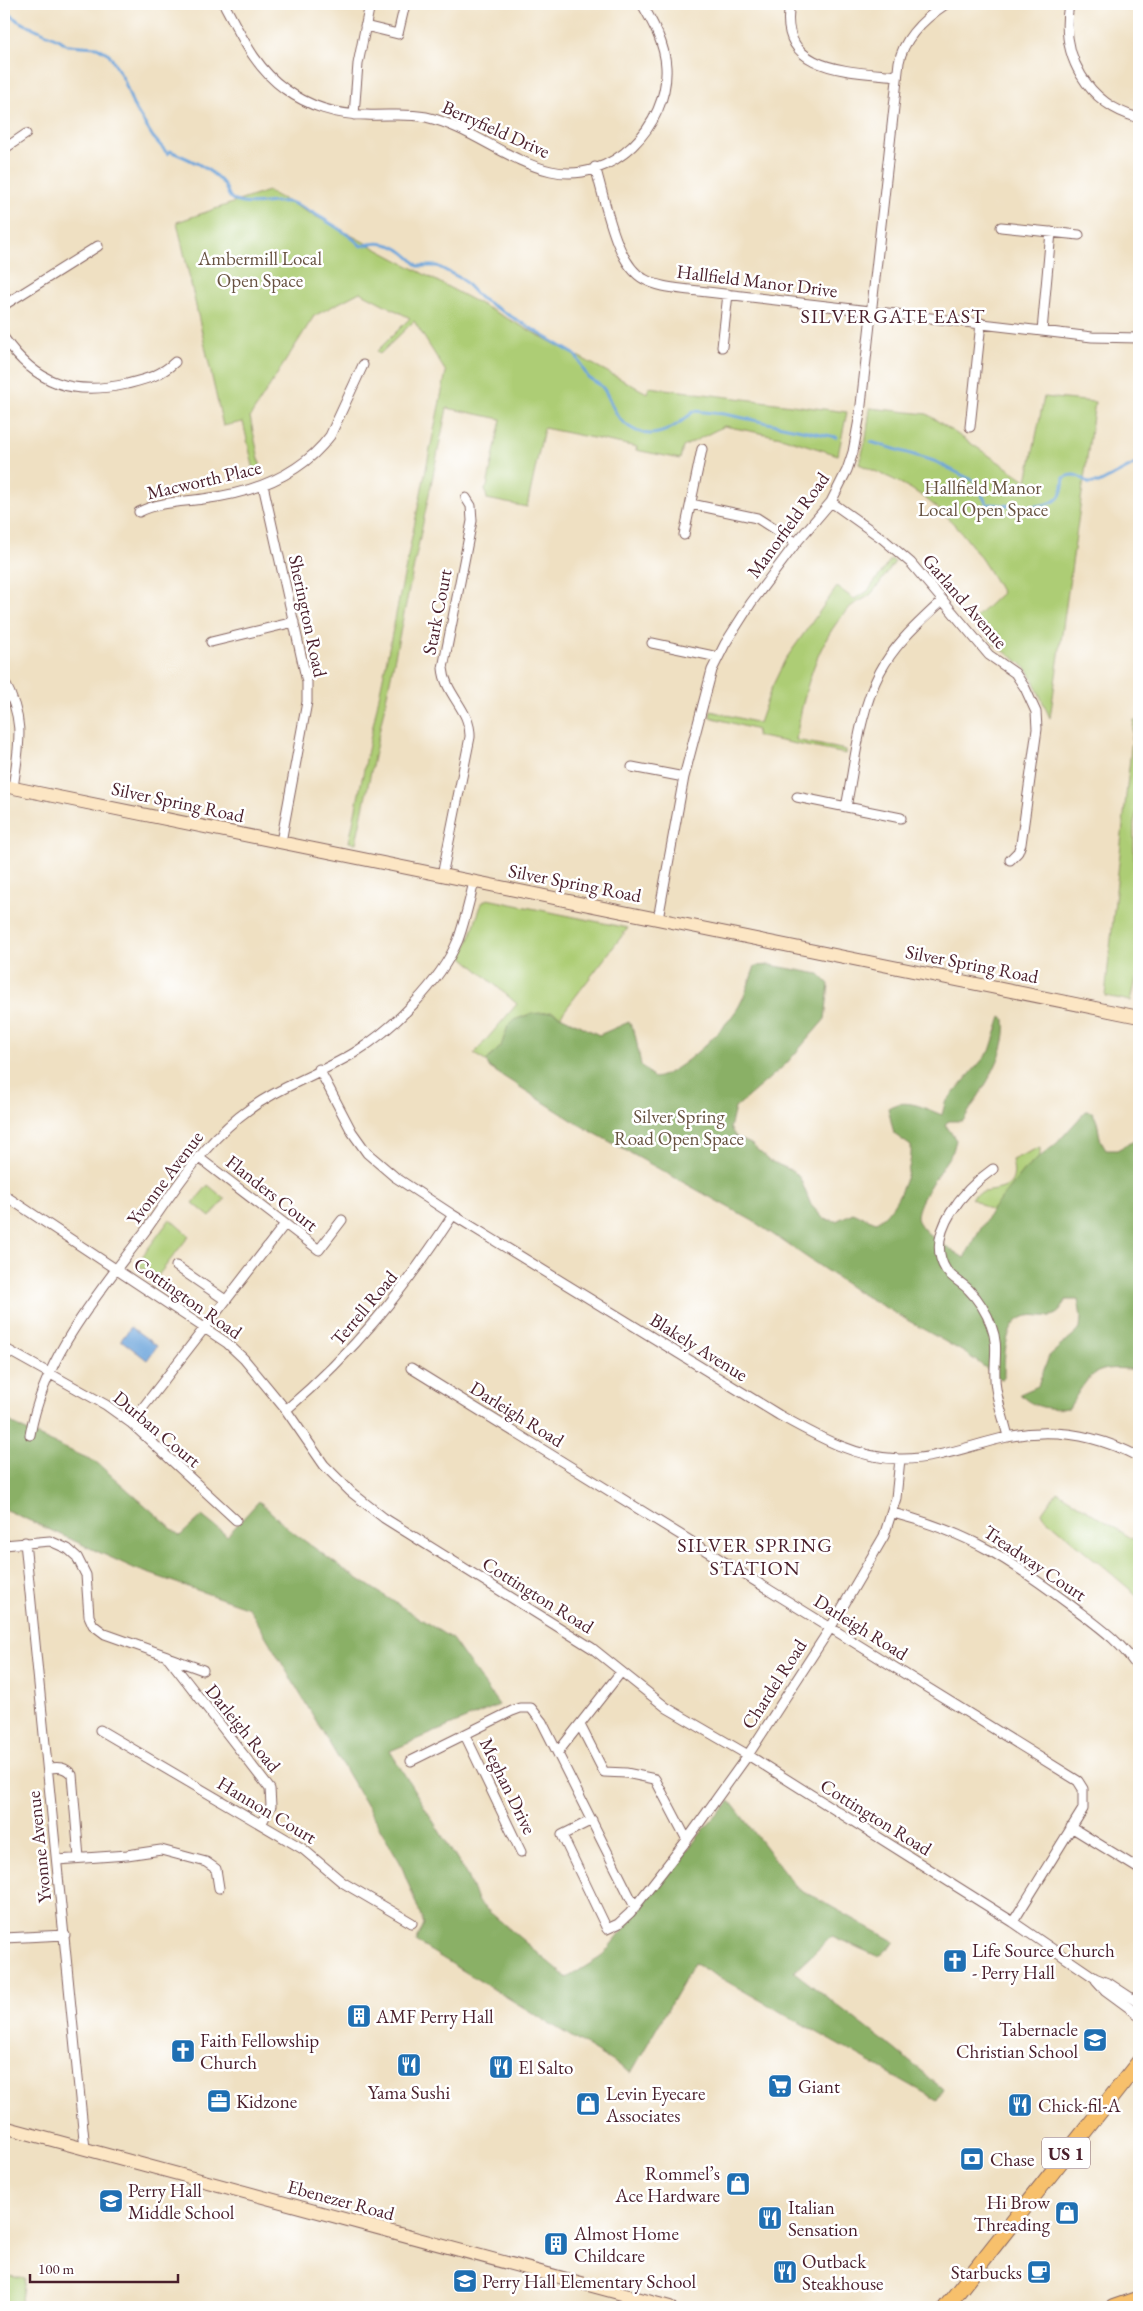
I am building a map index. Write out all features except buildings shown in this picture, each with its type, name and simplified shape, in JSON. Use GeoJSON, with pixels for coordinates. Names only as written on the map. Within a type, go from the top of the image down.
{"type":"FeatureCollection","features":[{"type":"Feature","properties":{"kind":"highway","name":"US 1"},"geometry":{"type":"LineString","coordinates":[[946,2307],[1139,2062]]}},
{"type":"Feature","properties":{"kind":"main road","name":"Silver Spring Road"},"geometry":{"type":"LineString","coordinates":[[9,787],[1139,1017]]}},
{"type":"Feature","properties":{"kind":"main road","name":"Ebenezer Road"},"geometry":{"type":"LineString","coordinates":[[4,2127],[670,2307]]}},
{"type":"Feature","properties":{"kind":"main road"},"geometry":{"type":"LineString","coordinates":[[1113,2307],[1139,2298]]}},
{"type":"Feature","properties":{"kind":"street","name":"Berryfield Drive"},"geometry":{"type":"LineString","coordinates":[[224,4],[253,57],[276,82],[311,104],[354,115],[395,114],[437,120],[552,172],[580,172],[620,156],[639,141],[662,105],[666,82],[664,52],[656,30],[642,4]]}},
{"type":"Feature","properties":{"kind":"street"},"geometry":{"type":"LineString","coordinates":[[354,115],[358,64],[370,4]]}},
{"type":"Feature","properties":{"kind":"street"},"geometry":{"type":"LineString","coordinates":[[365,26],[398,34],[405,4]]}},
{"type":"Feature","properties":{"kind":"street"},"geometry":{"type":"LineString","coordinates":[[790,4],[788,21],[795,44],[814,63],[840,70],[897,76]]}},
{"type":"Feature","properties":{"kind":"street","name":"Manorfield Road"},"geometry":{"type":"LineString","coordinates":[[658,919],[684,777],[704,699],[718,657],[746,610],[830,502],[847,470],[857,434],[901,53],[905,43],[928,17],[946,4]]}},
{"type":"Feature","properties":{"kind":"street"},"geometry":{"type":"LineString","coordinates":[[1069,4],[1066,37],[1073,61],[1082,79],[1107,104],[1139,118]]}},
{"type":"Feature","properties":{"kind":"street"},"geometry":{"type":"LineString","coordinates":[[4,149],[26,134]]}},
{"type":"Feature","properties":{"kind":"street","name":"Hallfield Manor Drive"},"geometry":{"type":"LineString","coordinates":[[595,167],[620,247],[638,275],[653,283],[666,287],[1092,337],[1139,338]]}},
{"type":"Feature","properties":{"kind":"street"},"geometry":{"type":"LineString","coordinates":[[1001,227],[1079,235]]}},
{"type":"Feature","properties":{"kind":"street"},"geometry":{"type":"LineString","coordinates":[[1042,331],[1051,232]]}},
{"type":"Feature","properties":{"kind":"street"},"geometry":{"type":"LineString","coordinates":[[4,305],[98,246]]}},
{"type":"Feature","properties":{"kind":"street"},"geometry":{"type":"LineString","coordinates":[[722,347],[728,294]]}},
{"type":"Feature","properties":{"kind":"street"},"geometry":{"type":"LineString","coordinates":[[970,428],[981,323]]}},
{"type":"Feature","properties":{"kind":"street"},"geometry":{"type":"LineString","coordinates":[[4,338],[13,352],[35,372],[58,384],[82,389],[106,388],[153,378],[175,362]]}},
{"type":"Feature","properties":{"kind":"street","name":"Macworth Place"},"geometry":{"type":"LineString","coordinates":[[139,512],[154,506],[224,496],[263,485],[284,476],[322,446],[338,423],[363,365]]}},
{"type":"Feature","properties":{"kind":"street"},"geometry":{"type":"LineString","coordinates":[[684,536],[702,449]]}},
{"type":"Feature","properties":{"kind":"street","name":"Sherington Road"},"geometry":{"type":"LineString","coordinates":[[263,485],[305,668],[307,691],[281,842]]}},
{"type":"Feature","properties":{"kind":"street","name":"Stark Court"},"geometry":{"type":"LineString","coordinates":[[442,876],[470,737],[468,722],[449,690],[444,668],[472,520],[471,506],[466,498]]}},
{"type":"Feature","properties":{"kind":"street","name":"Garland Avenue"},"geometry":{"type":"LineString","coordinates":[[830,502],[899,552],[943,600],[989,655],[1020,679],[1036,712],[1037,729],[1021,844],[1018,852],[1010,860]]}},
{"type":"Feature","properties":{"kind":"street"},"geometry":{"type":"LineString","coordinates":[[691,504],[746,514],[757,518],[796,544]]}},
{"type":"Feature","properties":{"kind":"street"},"geometry":{"type":"LineString","coordinates":[[846,807],[866,712],[879,673],[911,630],[943,600]]}},
{"type":"Feature","properties":{"kind":"street"},"geometry":{"type":"LineString","coordinates":[[211,642],[294,622]]}},
{"type":"Feature","properties":{"kind":"street"},"geometry":{"type":"LineString","coordinates":[[652,644],[718,657]]}},
{"type":"Feature","properties":{"kind":"street"},"geometry":{"type":"LineString","coordinates":[[4,681],[17,710],[20,722],[9,787]]}},
{"type":"Feature","properties":{"kind":"street"},"geometry":{"type":"LineString","coordinates":[[632,767],[684,777]]}},
{"type":"Feature","properties":{"kind":"street"},"geometry":{"type":"LineString","coordinates":[[797,796],[901,818]]}},
{"type":"Feature","properties":{"kind":"street","name":"Yvonne Avenue"},"geometry":{"type":"LineString","coordinates":[[30,1435],[40,1394],[49,1373],[77,1324],[198,1157],[240,1116],[289,1084],[353,1053],[403,1015],[432,981],[457,941],[474,882]]}},
{"type":"Feature","properties":{"kind":"street","name":"Blakely Avenue"},"geometry":{"type":"LineString","coordinates":[[319,1069],[352,1132],[367,1153],[395,1177],[808,1432],[853,1451],[900,1459],[941,1455],[1008,1437],[1052,1433],[1081,1435],[1108,1441],[1139,1457]]}},
{"type":"Feature","properties":{"kind":"street","name":"Flanders Court"},"geometry":{"type":"LineString","coordinates":[[198,1157],[319,1250],[342,1220]]}},
{"type":"Feature","properties":{"kind":"street"},"geometry":{"type":"LineString","coordinates":[[993,1169],[971,1187],[950,1213],[940,1239],[941,1255],[946,1269],[969,1291],[990,1322],[996,1340],[994,1378],[1008,1437]]}},
{"type":"Feature","properties":{"kind":"street","name":"Cottington Road"},"geometry":{"type":"LineString","coordinates":[[4,1195],[205,1327],[244,1360],[286,1410],[324,1465],[368,1506],[436,1551],[592,1648],[667,1708],[748,1755],[1013,1922],[1094,1978],[1105,1990],[1139,2015]]}},
{"type":"Feature","properties":{"kind":"street","name":"Terrell Road"},"geometry":{"type":"LineString","coordinates":[[286,1410],[333,1369],[386,1310],[414,1274],[454,1215]]}},
{"type":"Feature","properties":{"kind":"street"},"geometry":{"type":"LineString","coordinates":[[131,1423],[224,1300],[285,1224]]}},
{"type":"Feature","properties":{"kind":"street"},"geometry":{"type":"LineString","coordinates":[[176,1266],[224,1300]]}},
{"type":"Feature","properties":{"kind":"street","name":"Durban Court"},"geometry":{"type":"LineString","coordinates":[[4,1348],[106,1405],[131,1423],[236,1520]]}},
{"type":"Feature","properties":{"kind":"street","name":"Darleigh Road"},"geometry":{"type":"LineString","coordinates":[[412,1368],[1078,1780],[1083,1789],[1083,1809],[1013,1922]]}},
{"type":"Feature","properties":{"kind":"street","name":"Chardel Road"},"geometry":{"type":"LineString","coordinates":[[592,1820],[562,1836],[606,1929],[618,1924],[635,1907],[687,1840],[748,1755],[831,1627],[873,1556],[893,1513],[900,1459]]}},
{"type":"Feature","properties":{"kind":"street","name":"Treadway Court"},"geometry":{"type":"LineString","coordinates":[[893,1513],[961,1534],[1006,1558],[1114,1639],[1139,1670]]}},
{"type":"Feature","properties":{"kind":"street","name":"Darleigh Road"},"geometry":{"type":"LineString","coordinates":[[4,1545],[50,1541],[68,1549],[77,1557],[86,1575],[89,1616],[93,1625],[101,1632],[203,1670]]}},
{"type":"Feature","properties":{"kind":"street","name":"Yvonne Avenue"},"geometry":{"type":"LineString","coordinates":[[25,1542],[85,2149]]}},
{"type":"Feature","properties":{"kind":"street","name":"Darleigh Road"},"geometry":{"type":"LineString","coordinates":[[167,1656],[270,1789],[271,1806],[262,1824]]}},
{"type":"Feature","properties":{"kind":"street"},"geometry":{"type":"LineString","coordinates":[[558,1752],[621,1672]]}},
{"type":"Feature","properties":{"kind":"street"},"geometry":{"type":"LineString","coordinates":[[411,1761],[512,1711],[526,1707],[537,1714],[558,1752],[635,1907]]}},
{"type":"Feature","properties":{"kind":"street"},"geometry":{"type":"LineString","coordinates":[[580,1725],[604,1772],[626,1773],[655,1779],[687,1840]]}},
{"type":"Feature","properties":{"kind":"street","name":"Hannon Court"},"geometry":{"type":"LineString","coordinates":[[100,1730],[303,1849],[342,1882],[412,1923]]}},
{"type":"Feature","properties":{"kind":"street","name":"Meghan Drive"},"geometry":{"type":"LineString","coordinates":[[465,1735],[521,1852]]}},
{"type":"Feature","properties":{"kind":"street"},"geometry":{"type":"LineString","coordinates":[[48,1768],[67,1768],[72,1774],[79,1858]]}},
{"type":"Feature","properties":{"kind":"street"},"geometry":{"type":"LineString","coordinates":[[1071,1827],[1139,1869]]}},
{"type":"Feature","properties":{"kind":"street"},"geometry":{"type":"LineString","coordinates":[[57,1860],[161,1850],[206,1862],[216,1869],[219,1888]]}},
{"type":"Feature","properties":{"kind":"street"},"geometry":{"type":"LineString","coordinates":[[4,1938],[65,1935]]}},
{"type":"Feature","properties":{"kind":"street","name":"Cottington Road"},"geometry":{"type":"LineString","coordinates":[[1094,1978],[1110,1984],[1139,2003]]}},
{"type":"Feature","properties":{"kind":"green space","name":"Ambermill Local Open Space"},"geometry":{"type":"Polygon","coordinates":[[[268,191],[647,393],[649,387],[847,412],[838,455],[781,437],[724,426],[683,447],[680,459],[636,450],[637,447],[544,428],[527,507],[487,499],[485,489],[487,487],[501,419],[447,408],[356,843],[349,842],[446,372],[414,321],[380,354],[377,351],[410,318],[360,292],[314,316],[250,417],[262,473],[255,475],[243,422],[223,426],[177,222],[268,191]]]}},
{"type":"Feature","properties":{"kind":"green space"},"geometry":{"type":"Polygon","coordinates":[[[1044,397],[1095,402],[1050,718],[1029,671],[994,644],[974,619],[1002,593],[972,546],[948,518],[920,495],[899,482],[859,464],[866,439],[870,408],[927,414],[1027,481],[1044,397]]]}},
{"type":"Feature","properties":{"kind":"green space","name":"Hallfield Manor Local Open Space"},"geometry":{"type":"Polygon","coordinates":[[[891,559],[895,562],[875,589],[849,608],[828,636],[807,687],[796,740],[846,750],[846,754],[756,736],[757,730],[710,717],[711,711],[759,723],[771,689],[785,660],[837,587],[854,599],[868,591],[891,559]]]}},
{"type":"Feature","properties":{"kind":"green space"},"geometry":{"type":"Polygon","coordinates":[[[1134,720],[1139,720],[1139,800],[1134,824],[1134,894],[1139,895],[1139,967],[1131,1001],[1105,996],[1134,720]]]}},
{"type":"Feature","properties":{"kind":"green space"},"geometry":{"type":"Polygon","coordinates":[[[487,899],[628,928],[513,1078],[474,1054],[517,1004],[463,957],[482,903],[487,899]]]}},
{"type":"Feature","properties":{"kind":"green space","name":"Silver Spring Road Open Space"},"geometry":{"type":"Polygon","coordinates":[[[770,965],[819,974],[829,984],[825,1019],[786,1064],[735,1108],[730,1128],[736,1137],[751,1144],[770,1161],[793,1171],[800,1178],[811,1205],[824,1219],[836,1221],[853,1213],[876,1222],[884,1217],[891,1209],[902,1188],[911,1155],[911,1146],[894,1134],[888,1108],[901,1103],[922,1107],[942,1115],[945,1103],[990,1051],[1001,1017],[1005,1020],[1003,1047],[992,1073],[963,1121],[949,1121],[945,1124],[956,1140],[953,1151],[919,1206],[918,1221],[927,1232],[964,1258],[991,1211],[1024,1170],[1057,1143],[1086,1111],[1092,1112],[1095,1117],[1106,1150],[1117,1150],[1139,1138],[1139,1370],[1112,1369],[1095,1373],[1083,1386],[1069,1408],[1056,1409],[1036,1405],[1020,1394],[1038,1386],[1049,1356],[1080,1329],[1081,1317],[1078,1300],[1066,1300],[1062,1309],[1057,1314],[1051,1316],[1026,1316],[1015,1324],[1008,1338],[1004,1378],[1001,1379],[965,1353],[858,1292],[753,1221],[578,1124],[490,1068],[486,1061],[501,1046],[508,1026],[514,1020],[530,1014],[552,1012],[599,1035],[629,1022],[635,1034],[641,1065],[654,1078],[664,1075],[688,1060],[724,1026],[741,1001],[755,966],[770,965]]]}},
{"type":"Feature","properties":{"kind":"green space"},"geometry":{"type":"Polygon","coordinates":[[[1040,1147],[1040,1160],[1004,1219],[971,1198],[977,1194],[1007,1186],[1012,1181],[1014,1173],[1012,1160],[1040,1147]]]}},
{"type":"Feature","properties":{"kind":"green space"},"geometry":{"type":"Polygon","coordinates":[[[208,1185],[225,1199],[210,1217],[193,1203],[208,1185]]]}},
{"type":"Feature","properties":{"kind":"green space"},"geometry":{"type":"Polygon","coordinates":[[[170,1219],[189,1236],[157,1277],[138,1266],[138,1262],[170,1219]]]}},
{"type":"Feature","properties":{"kind":"green space"},"geometry":{"type":"Polygon","coordinates":[[[4,1417],[20,1428],[96,1462],[180,1536],[202,1516],[227,1536],[259,1501],[291,1531],[349,1573],[452,1639],[499,1705],[390,1751],[467,1876],[478,1902],[567,1978],[601,1957],[706,1827],[730,1801],[796,1887],[895,1942],[879,1957],[832,1936],[794,1972],[943,2089],[937,2100],[694,1963],[631,2073],[416,1942],[424,1924],[400,1862],[249,1608],[136,1569],[4,1509],[4,1417]]]}},
{"type":"Feature","properties":{"kind":"green space"},"geometry":{"type":"Polygon","coordinates":[[[1057,1491],[1139,1543],[1139,1597],[1041,1514],[1057,1491]]]}},
{"type":"Feature","properties":{"kind":"green space"},"geometry":{"type":"Polygon","coordinates":[[[4,2275],[25,2279],[21,2307],[4,2307],[4,2275]]]}},
{"type":"Feature","properties":{"kind":"water"},"geometry":{"type":"Polygon","coordinates":[[[131,1327],[157,1346],[147,1360],[121,1340],[131,1327]]]}},
{"type":"Feature","properties":{"kind":"waterway"},"geometry":{"type":"LineString","coordinates":[[4,9],[18,21],[67,45],[97,47],[109,54],[124,80],[133,105],[153,137],[168,154],[170,151],[191,160],[211,172],[222,182],[231,199],[251,204],[282,202],[295,204],[326,221],[361,246],[378,243],[393,246],[418,266],[437,266],[462,279],[480,298],[574,354],[588,377],[603,388],[614,410],[623,422],[632,429],[642,433],[660,433],[677,424],[694,411],[724,414],[836,437]]}},
{"type":"Feature","properties":{"kind":"waterway"},"geometry":{"type":"LineString","coordinates":[[871,442],[934,461],[974,481],[987,504],[1045,505],[1059,497],[1064,478],[1068,476],[1077,476],[1088,483],[1099,483],[1139,462]]}},
{"type":"Feature","properties":{"kind":"place","name":"Life Source Church - Perry Hall"},"geometry":{"type":"Point","coordinates":[955,1961]}},
{"type":"Feature","properties":{"kind":"place","name":"AMF Perry Hall"},"geometry":{"type":"Point","coordinates":[359,2016]}},
{"type":"Feature","properties":{"kind":"place","name":"Tabernacle Christian School"},"geometry":{"type":"Point","coordinates":[1095,2040]}},
{"type":"Feature","properties":{"kind":"place","name":"Faith Fellowship Church"},"geometry":{"type":"Point","coordinates":[183,2051]}},
{"type":"Feature","properties":{"kind":"place","name":"Yama Sushi"},"geometry":{"type":"Point","coordinates":[409,2065]}},
{"type":"Feature","properties":{"kind":"place","name":"El Salto"},"geometry":{"type":"Point","coordinates":[501,2067]}},
{"type":"Feature","properties":{"kind":"place","name":"Giant"},"geometry":{"type":"Point","coordinates":[780,2086]}},
{"type":"Feature","properties":{"kind":"place","name":"Kidzone"},"geometry":{"type":"Point","coordinates":[219,2101]}},
{"type":"Feature","properties":{"kind":"place","name":"Levin Eyecare Associates"},"geometry":{"type":"Point","coordinates":[588,2104]}},
{"type":"Feature","properties":{"kind":"place","name":"Chick-fil-A"},"geometry":{"type":"Point","coordinates":[1020,2105]}},
{"type":"Feature","properties":{"kind":"place","name":"Chase"},"geometry":{"type":"Point","coordinates":[972,2159]}},
{"type":"Feature","properties":{"kind":"place","name":"Rommel’s Ace Hardware"},"geometry":{"type":"Point","coordinates":[738,2184]}},
{"type":"Feature","properties":{"kind":"place","name":"Perry Hall Middle School"},"geometry":{"type":"Point","coordinates":[111,2201]}},
{"type":"Feature","properties":{"kind":"place","name":"Hi Brow Threading"},"geometry":{"type":"Point","coordinates":[1067,2213]}},
{"type":"Feature","properties":{"kind":"place","name":"Italian Sensation"},"geometry":{"type":"Point","coordinates":[770,2218]}},
{"type":"Feature","properties":{"kind":"place","name":"Almost Home Childcare"},"geometry":{"type":"Point","coordinates":[556,2244]}},
{"type":"Feature","properties":{"kind":"place","name":"Outback Steakhouse"},"geometry":{"type":"Point","coordinates":[785,2272]}},
{"type":"Feature","properties":{"kind":"place","name":"Starbucks"},"geometry":{"type":"Point","coordinates":[1039,2272]}},
{"type":"Feature","properties":{"kind":"place","name":"Perry Hall Elementary School"},"geometry":{"type":"Point","coordinates":[465,2281]}},
{"type":"Feature","properties":{"kind":"district","name":"SILVERGATE EAST"},"geometry":{"type":"Point","coordinates":[893,316]}},
{"type":"Feature","properties":{"kind":"district","name":"SILVER SPRING STATION"},"geometry":{"type":"Point","coordinates":[755,1556]}}]}
